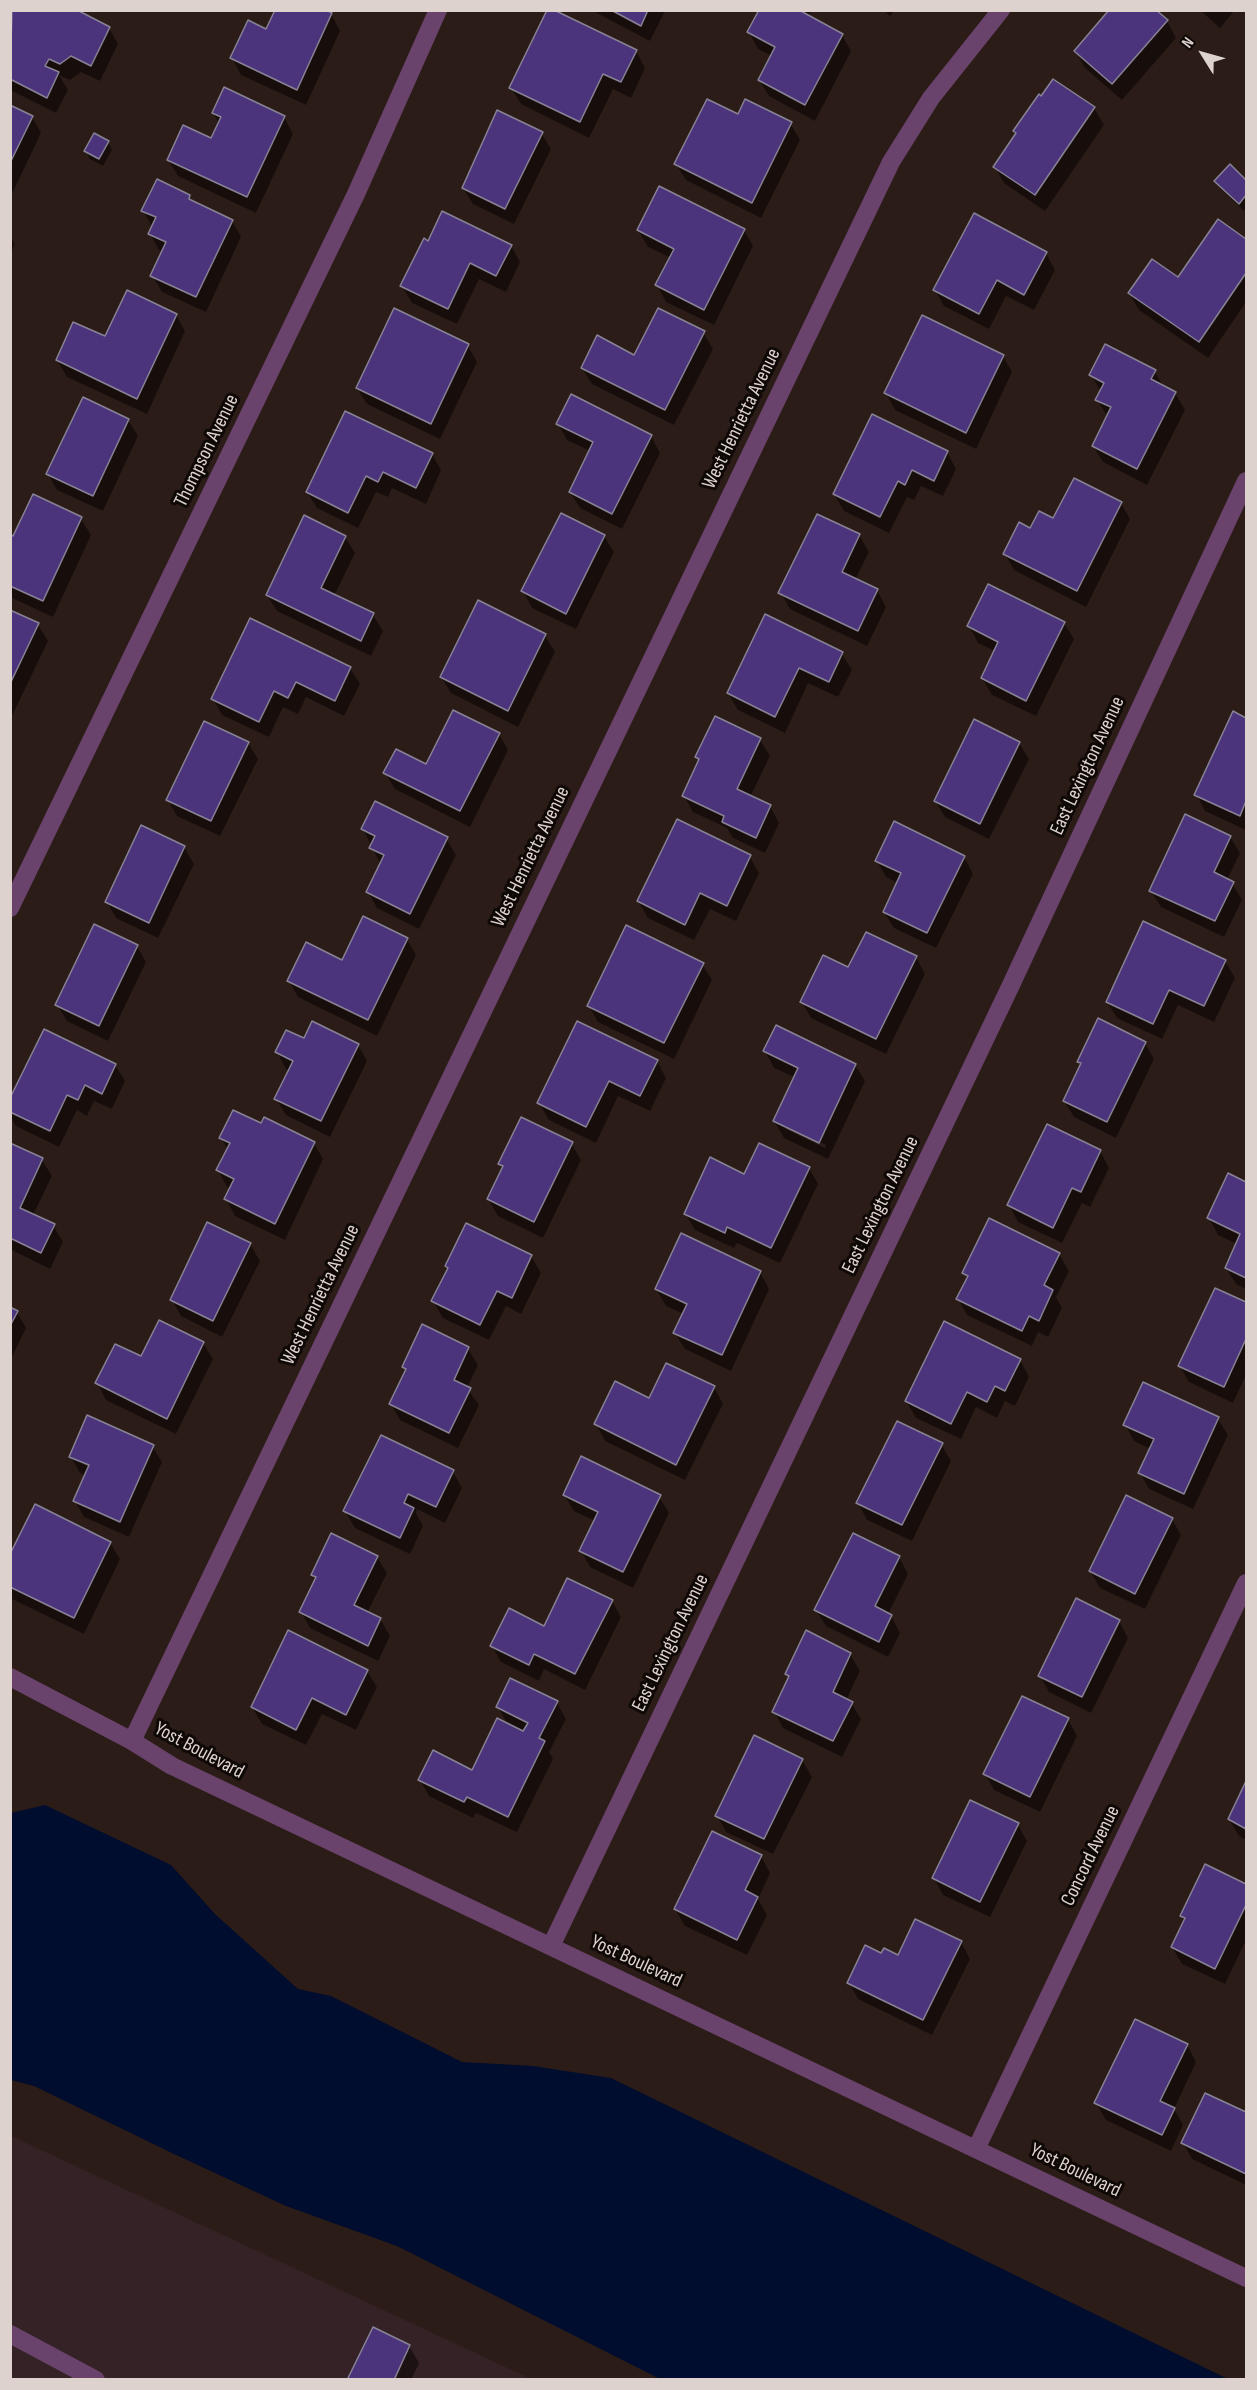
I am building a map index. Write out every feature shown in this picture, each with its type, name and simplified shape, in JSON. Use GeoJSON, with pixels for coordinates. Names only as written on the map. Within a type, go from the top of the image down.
{"type":"FeatureCollection","features":[{"type":"Feature","properties":{"kind":"street","name":"Thompson Avenue"},"geometry":{"type":"LineString","coordinates":[[10,908],[345,216],[438,10]]}},
{"type":"Feature","properties":{"kind":"street","name":"West Henrietta Avenue"},"geometry":{"type":"LineString","coordinates":[[132,1741],[891,162],[931,98],[1001,10]]}},
{"type":"Feature","properties":{"kind":"street","name":"East Lexington Avenue"},"geometry":{"type":"LineString","coordinates":[[551,1946],[1011,985],[1246,480]]}},
{"type":"Feature","properties":{"kind":"street","name":"Concord Avenue"},"geometry":{"type":"LineString","coordinates":[[976,2149],[1246,1582]]}},
{"type":"Feature","properties":{"kind":"street","name":"Yost Boulevard"},"geometry":{"type":"LineString","coordinates":[[10,1677],[132,1741],[172,1766],[1246,2278]]}},
{"type":"Feature","properties":{"kind":"street"},"geometry":{"type":"LineString","coordinates":[[10,2334],[96,2379]]}},
{"type":"Feature","properties":{"kind":"shaded area"},"geometry":{"type":"Polygon","coordinates":[[[11,2136],[531,2379],[11,2380],[11,2136]]]}},
{"type":"Feature","properties":{"kind":"water"},"geometry":{"type":"Polygon","coordinates":[[[45,1805],[171,1865],[215,1914],[298,1989],[331,1996],[462,2062],[533,2066],[611,2078],[1228,2379],[660,2379],[397,2246],[286,2206],[34,2086],[11,2080],[11,1813],[45,1805]]]}},
{"type":"Feature","properties":{"kind":"building"},"geometry":{"type":"Polygon","coordinates":[[[12,10],[77,10],[110,27],[91,66],[71,56],[60,64],[49,59],[45,66],[59,72],[47,98],[10,79],[12,10]]]}},
{"type":"Feature","properties":{"kind":"building"},"geometry":{"type":"Polygon","coordinates":[[[275,10],[326,10],[332,13],[297,90],[230,58],[248,20],[266,29],[275,10]]]}},
{"type":"Feature","properties":{"kind":"building"},"geometry":{"type":"Polygon","coordinates":[[[547,10],[554,10],[637,50],[621,82],[603,74],[580,122],[509,88],[547,10]]]}},
{"type":"Feature","properties":{"kind":"building"},"geometry":{"type":"Polygon","coordinates":[[[611,10],[648,10],[641,26],[611,10]]]}},
{"type":"Feature","properties":{"kind":"building"},"geometry":{"type":"Polygon","coordinates":[[[759,10],[799,10],[843,34],[805,105],[758,80],[775,47],[747,32],[759,10]]]}},
{"type":"Feature","properties":{"kind":"building"},"geometry":{"type":"Polygon","coordinates":[[[1109,10],[1156,10],[1168,20],[1112,84],[1074,51],[1109,10]]]}},
{"type":"Feature","properties":{"kind":"building"},"geometry":{"type":"Polygon","coordinates":[[[1053,79],[1095,107],[1035,195],[993,167],[1016,133],[1013,131],[1039,94],[1041,96],[1053,79]]]}},
{"type":"Feature","properties":{"kind":"building"},"geometry":{"type":"Polygon","coordinates":[[[224,87],[285,116],[247,197],[167,160],[183,125],[211,138],[221,117],[212,113],[224,87]]]}},
{"type":"Feature","properties":{"kind":"building"},"geometry":{"type":"Polygon","coordinates":[[[707,99],[738,114],[745,99],[792,122],[752,203],[674,164],[707,99]]]}},
{"type":"Feature","properties":{"kind":"building"},"geometry":{"type":"Polygon","coordinates":[[[10,105],[33,116],[10,163],[10,105]]]}},
{"type":"Feature","properties":{"kind":"building"},"geometry":{"type":"Polygon","coordinates":[[[497,110],[543,132],[505,209],[462,188],[497,110]]]}},
{"type":"Feature","properties":{"kind":"building"},"geometry":{"type":"Polygon","coordinates":[[[94,133],[109,141],[99,159],[84,151],[94,133]]]}},
{"type":"Feature","properties":{"kind":"building"},"geometry":{"type":"Polygon","coordinates":[[[1230,164],[1246,180],[1246,195],[1239,204],[1214,181],[1230,164]]]}},
{"type":"Feature","properties":{"kind":"building"},"geometry":{"type":"Polygon","coordinates":[[[157,179],[190,195],[189,199],[233,220],[196,297],[150,276],[166,242],[148,234],[156,217],[141,211],[157,179]]]}},
{"type":"Feature","properties":{"kind":"building"},"geometry":{"type":"Polygon","coordinates":[[[659,186],[745,229],[704,310],[655,285],[674,249],[637,230],[659,186]]]}},
{"type":"Feature","properties":{"kind":"building"},"geometry":{"type":"Polygon","coordinates":[[[442,211],[512,245],[496,276],[470,263],[448,309],[400,286],[424,238],[428,241],[442,211]]]}},
{"type":"Feature","properties":{"kind":"building"},"geometry":{"type":"Polygon","coordinates":[[[974,213],[1047,252],[1024,295],[997,280],[979,314],[933,290],[974,213]]]}},
{"type":"Feature","properties":{"kind":"building"},"geometry":{"type":"Polygon","coordinates":[[[1218,219],[1246,239],[1246,273],[1199,342],[1128,293],[1152,259],[1178,277],[1218,219]]]}},
{"type":"Feature","properties":{"kind":"building"},"geometry":{"type":"Polygon","coordinates":[[[127,290],[177,314],[137,399],[56,360],[73,322],[105,336],[127,290]]]}},
{"type":"Feature","properties":{"kind":"building"},"geometry":{"type":"Polygon","coordinates":[[[394,308],[469,344],[431,424],[356,388],[394,308]]]}},
{"type":"Feature","properties":{"kind":"building"},"geometry":{"type":"Polygon","coordinates":[[[658,308],[705,331],[665,410],[581,368],[597,335],[634,355],[658,308]]]}},
{"type":"Feature","properties":{"kind":"building"},"geometry":{"type":"Polygon","coordinates":[[[922,315],[1004,355],[966,433],[884,393],[922,315]]]}},
{"type":"Feature","properties":{"kind":"building"},"geometry":{"type":"Polygon","coordinates":[[[1105,344],[1156,370],[1151,379],[1176,392],[1137,469],[1092,446],[1111,407],[1095,400],[1104,383],[1089,375],[1105,344]]]}},
{"type":"Feature","properties":{"kind":"building"},"geometry":{"type":"Polygon","coordinates":[[[571,394],[652,435],[612,514],[569,492],[593,442],[556,424],[571,394]]]}},
{"type":"Feature","properties":{"kind":"building"},"geometry":{"type":"Polygon","coordinates":[[[83,397],[129,419],[93,496],[46,474],[83,397]]]}},
{"type":"Feature","properties":{"kind":"building"},"geometry":{"type":"Polygon","coordinates":[[[345,411],[433,453],[416,488],[383,472],[378,482],[366,476],[348,513],[306,492],[345,411]]]}},
{"type":"Feature","properties":{"kind":"building"},"geometry":{"type":"Polygon","coordinates":[[[872,414],[948,451],[934,481],[912,470],[905,485],[898,481],[880,517],[833,494],[872,414]]]}},
{"type":"Feature","properties":{"kind":"building"},"geometry":{"type":"Polygon","coordinates":[[[1074,478],[1122,502],[1077,591],[1003,554],[1019,522],[1030,528],[1039,511],[1053,518],[1074,478]]]}},
{"type":"Feature","properties":{"kind":"building"},"geometry":{"type":"Polygon","coordinates":[[[33,494],[82,517],[43,601],[10,586],[10,535],[13,536],[33,494]]]}},
{"type":"Feature","properties":{"kind":"building"},"geometry":{"type":"Polygon","coordinates":[[[561,513],[605,535],[566,614],[521,591],[561,513]]]}},
{"type":"Feature","properties":{"kind":"building"},"geometry":{"type":"Polygon","coordinates":[[[817,514],[860,534],[842,572],[878,589],[858,631],[778,593],[817,514]]]}},
{"type":"Feature","properties":{"kind":"building"},"geometry":{"type":"Polygon","coordinates":[[[304,515],[346,536],[321,588],[374,613],[361,641],[266,595],[304,515]]]}},
{"type":"Feature","properties":{"kind":"building"},"geometry":{"type":"Polygon","coordinates":[[[988,584],[1065,622],[1026,701],[981,678],[998,642],[967,626],[988,584]]]}},
{"type":"Feature","properties":{"kind":"building"},"geometry":{"type":"Polygon","coordinates":[[[478,600],[546,634],[508,711],[440,677],[478,600]]]}},
{"type":"Feature","properties":{"kind":"building"},"geometry":{"type":"Polygon","coordinates":[[[10,610],[39,623],[10,684],[10,610]]]}},
{"type":"Feature","properties":{"kind":"building"},"geometry":{"type":"Polygon","coordinates":[[[765,614],[843,652],[829,682],[799,668],[775,717],[727,693],[765,614]]]}},
{"type":"Feature","properties":{"kind":"building"},"geometry":{"type":"Polygon","coordinates":[[[250,618],[351,667],[335,701],[296,682],[288,698],[274,691],[259,722],[211,699],[250,618]]]}},
{"type":"Feature","properties":{"kind":"building"},"geometry":{"type":"Polygon","coordinates":[[[453,710],[500,733],[460,811],[383,773],[396,749],[426,764],[453,710]]]}},
{"type":"Feature","properties":{"kind":"building"},"geometry":{"type":"Polygon","coordinates":[[[1233,711],[1246,718],[1246,801],[1240,816],[1194,795],[1233,711]]]}},
{"type":"Feature","properties":{"kind":"building"},"geometry":{"type":"Polygon","coordinates":[[[715,716],[761,738],[737,789],[771,805],[756,838],[722,822],[724,816],[682,796],[699,759],[695,757],[715,716]]]}},
{"type":"Feature","properties":{"kind":"building"},"geometry":{"type":"Polygon","coordinates":[[[974,719],[1020,742],[980,824],[934,801],[974,719]]]}},
{"type":"Feature","properties":{"kind":"building"},"geometry":{"type":"Polygon","coordinates":[[[204,721],[249,742],[211,821],[166,800],[204,721]]]}},
{"type":"Feature","properties":{"kind":"building"},"geometry":{"type":"Polygon","coordinates":[[[375,801],[448,837],[410,914],[366,892],[384,855],[369,848],[375,836],[361,829],[375,801]]]}},
{"type":"Feature","properties":{"kind":"building"},"geometry":{"type":"Polygon","coordinates":[[[1185,814],[1231,836],[1214,872],[1234,882],[1215,921],[1149,891],[1185,814]]]}},
{"type":"Feature","properties":{"kind":"building"},"geometry":{"type":"Polygon","coordinates":[[[677,819],[751,855],[727,906],[700,893],[685,925],[637,901],[677,819]]]}},
{"type":"Feature","properties":{"kind":"building"},"geometry":{"type":"Polygon","coordinates":[[[894,821],[965,856],[927,933],[883,912],[901,873],[875,861],[894,821]]]}},
{"type":"Feature","properties":{"kind":"building"},"geometry":{"type":"Polygon","coordinates":[[[141,825],[185,846],[149,923],[105,902],[141,825]]]}},
{"type":"Feature","properties":{"kind":"building"},"geometry":{"type":"Polygon","coordinates":[[[363,916],[408,938],[368,1020],[287,981],[306,942],[342,960],[363,916]]]}},
{"type":"Feature","properties":{"kind":"building"},"geometry":{"type":"Polygon","coordinates":[[[1143,921],[1226,960],[1204,1006],[1169,990],[1153,1024],[1106,1002],[1143,921]]]}},
{"type":"Feature","properties":{"kind":"building"},"geometry":{"type":"Polygon","coordinates":[[[94,924],[138,945],[99,1026],[55,1005],[94,924]]]}},
{"type":"Feature","properties":{"kind":"building"},"geometry":{"type":"Polygon","coordinates":[[[626,925],[704,963],[664,1043],[587,1006],[626,925]]]}},
{"type":"Feature","properties":{"kind":"building"},"geometry":{"type":"Polygon","coordinates":[[[866,932],[917,956],[876,1039],[800,1002],[823,955],[848,967],[866,932]]]}},
{"type":"Feature","properties":{"kind":"building"},"geometry":{"type":"Polygon","coordinates":[[[1098,1018],[1146,1042],[1107,1122],[1063,1101],[1081,1063],[1077,1062],[1098,1018]]]}},
{"type":"Feature","properties":{"kind":"building"},"geometry":{"type":"Polygon","coordinates":[[[312,1021],[359,1044],[321,1121],[274,1099],[293,1061],[275,1052],[286,1030],[304,1038],[312,1021]]]}},
{"type":"Feature","properties":{"kind":"building"},"geometry":{"type":"Polygon","coordinates":[[[577,1021],[658,1060],[640,1096],[609,1081],[586,1127],[537,1103],[577,1021]]]}},
{"type":"Feature","properties":{"kind":"building"},"geometry":{"type":"Polygon","coordinates":[[[776,1025],[856,1064],[819,1143],[773,1121],[798,1068],[763,1051],[776,1025]]]}},
{"type":"Feature","properties":{"kind":"building"},"geometry":{"type":"Polygon","coordinates":[[[44,1029],[116,1064],[102,1094],[85,1085],[78,1100],[67,1095],[50,1131],[10,1112],[10,1098],[44,1029]]]}},
{"type":"Feature","properties":{"kind":"building"},"geometry":{"type":"Polygon","coordinates":[[[233,1110],[261,1123],[264,1117],[315,1142],[275,1224],[224,1199],[234,1179],[216,1170],[230,1143],[219,1138],[233,1110]]]}},
{"type":"Feature","properties":{"kind":"building"},"geometry":{"type":"Polygon","coordinates":[[[521,1117],[573,1142],[534,1222],[487,1199],[503,1166],[498,1164],[521,1117]]]}},
{"type":"Feature","properties":{"kind":"building"},"geometry":{"type":"Polygon","coordinates":[[[1047,1124],[1101,1150],[1081,1192],[1072,1188],[1053,1228],[1007,1205],[1047,1124]]]}},
{"type":"Feature","properties":{"kind":"building"},"geometry":{"type":"Polygon","coordinates":[[[10,1143],[43,1158],[20,1208],[55,1224],[41,1253],[10,1238],[10,1143]]]}},
{"type":"Feature","properties":{"kind":"building"},"geometry":{"type":"Polygon","coordinates":[[[759,1143],[810,1167],[771,1248],[727,1227],[725,1233],[684,1214],[710,1157],[744,1174],[759,1143]]]}},
{"type":"Feature","properties":{"kind":"building"},"geometry":{"type":"Polygon","coordinates":[[[1228,1173],[1246,1182],[1246,1278],[1225,1268],[1240,1234],[1207,1218],[1228,1173]]]}},
{"type":"Feature","properties":{"kind":"building"},"geometry":{"type":"Polygon","coordinates":[[[989,1218],[1060,1253],[1044,1285],[1053,1290],[1039,1321],[1029,1316],[1022,1331],[956,1299],[968,1276],[962,1273],[989,1218]]]}},
{"type":"Feature","properties":{"kind":"building"},"geometry":{"type":"Polygon","coordinates":[[[207,1222],[251,1243],[213,1321],[170,1300],[207,1222]]]}},
{"type":"Feature","properties":{"kind":"building"},"geometry":{"type":"Polygon","coordinates":[[[466,1223],[532,1255],[512,1298],[497,1291],[480,1325],[431,1301],[448,1268],[445,1266],[466,1223]]]}},
{"type":"Feature","properties":{"kind":"building"},"geometry":{"type":"Polygon","coordinates":[[[681,1233],[761,1271],[722,1355],[673,1333],[687,1304],[655,1289],[681,1233]]]}},
{"type":"Feature","properties":{"kind":"building"},"geometry":{"type":"Polygon","coordinates":[[[1215,1288],[1246,1302],[1246,1339],[1224,1387],[1178,1366],[1215,1288]]]}},
{"type":"Feature","properties":{"kind":"building"},"geometry":{"type":"Polygon","coordinates":[[[10,1307],[18,1311],[10,1326],[10,1307]]]}},
{"type":"Feature","properties":{"kind":"building"},"geometry":{"type":"Polygon","coordinates":[[[159,1320],[204,1342],[167,1419],[95,1383],[115,1344],[141,1356],[159,1320]]]}},
{"type":"Feature","properties":{"kind":"building"},"geometry":{"type":"Polygon","coordinates":[[[944,1321],[1021,1359],[1005,1391],[995,1386],[987,1402],[967,1392],[951,1424],[905,1401],[944,1321]]]}},
{"type":"Feature","properties":{"kind":"building"},"geometry":{"type":"Polygon","coordinates":[[[422,1324],[469,1347],[454,1380],[471,1388],[449,1433],[389,1404],[406,1369],[402,1367],[422,1324]]]}},
{"type":"Feature","properties":{"kind":"building"},"geometry":{"type":"Polygon","coordinates":[[[666,1363],[715,1386],[676,1465],[594,1424],[615,1381],[649,1398],[666,1363]]]}},
{"type":"Feature","properties":{"kind":"building"},"geometry":{"type":"Polygon","coordinates":[[[1143,1382],[1219,1417],[1184,1494],[1138,1473],[1154,1439],[1123,1425],[1143,1382]]]}},
{"type":"Feature","properties":{"kind":"building"},"geometry":{"type":"Polygon","coordinates":[[[87,1415],[154,1445],[120,1522],[73,1501],[89,1465],[69,1457],[87,1415]]]}},
{"type":"Feature","properties":{"kind":"building"},"geometry":{"type":"Polygon","coordinates":[[[897,1421],[943,1443],[902,1525],[856,1503],[897,1421]]]}},
{"type":"Feature","properties":{"kind":"building"},"geometry":{"type":"Polygon","coordinates":[[[381,1435],[454,1470],[436,1507],[408,1494],[404,1503],[414,1508],[400,1538],[343,1511],[381,1435]]]}},
{"type":"Feature","properties":{"kind":"building"},"geometry":{"type":"Polygon","coordinates":[[[581,1456],[661,1495],[623,1572],[579,1551],[598,1512],[563,1495],[581,1456]]]}},
{"type":"Feature","properties":{"kind":"building"},"geometry":{"type":"Polygon","coordinates":[[[1126,1495],[1173,1518],[1135,1594],[1089,1571],[1126,1495]]]}},
{"type":"Feature","properties":{"kind":"building"},"geometry":{"type":"Polygon","coordinates":[[[35,1504],[111,1542],[74,1618],[10,1587],[10,1554],[35,1504]]]}},
{"type":"Feature","properties":{"kind":"building"},"geometry":{"type":"Polygon","coordinates":[[[331,1533],[378,1556],[354,1605],[381,1618],[368,1646],[299,1612],[316,1577],[311,1575],[331,1533]]]}},
{"type":"Feature","properties":{"kind":"building"},"geometry":{"type":"Polygon","coordinates":[[[853,1533],[900,1556],[875,1606],[892,1615],[879,1642],[814,1610],[853,1533]]]}},
{"type":"Feature","properties":{"kind":"building"},"geometry":{"type":"Polygon","coordinates":[[[567,1578],[613,1600],[575,1674],[534,1654],[529,1665],[490,1646],[509,1608],[544,1626],[567,1578]]]}},
{"type":"Feature","properties":{"kind":"building"},"geometry":{"type":"Polygon","coordinates":[[[1076,1598],[1120,1620],[1082,1697],[1038,1676],[1076,1598]]]}},
{"type":"Feature","properties":{"kind":"building"},"geometry":{"type":"Polygon","coordinates":[[[288,1630],[368,1670],[346,1715],[312,1698],[296,1730],[251,1707],[288,1630]]]}},
{"type":"Feature","properties":{"kind":"building"},"geometry":{"type":"Polygon","coordinates":[[[806,1630],[851,1653],[833,1692],[853,1702],[833,1741],[772,1712],[789,1676],[785,1674],[806,1630]]]}},
{"type":"Feature","properties":{"kind":"building"},"geometry":{"type":"Polygon","coordinates":[[[510,1678],[558,1701],[539,1738],[545,1741],[508,1817],[467,1797],[464,1802],[418,1780],[433,1750],[472,1770],[497,1718],[523,1731],[528,1723],[496,1707],[510,1678]]]}},
{"type":"Feature","properties":{"kind":"building"},"geometry":{"type":"Polygon","coordinates":[[[1022,1696],[1069,1718],[1030,1797],[983,1774],[1022,1696]]]}},
{"type":"Feature","properties":{"kind":"building"},"geometry":{"type":"Polygon","coordinates":[[[754,1735],[803,1759],[764,1839],[715,1816],[754,1735]]]}},
{"type":"Feature","properties":{"kind":"building"},"geometry":{"type":"Polygon","coordinates":[[[1246,1781],[1246,1829],[1228,1819],[1246,1781]]]}},
{"type":"Feature","properties":{"kind":"building"},"geometry":{"type":"Polygon","coordinates":[[[970,1800],[1019,1823],[980,1902],[932,1878],[970,1800]]]}},
{"type":"Feature","properties":{"kind":"building"},"geometry":{"type":"Polygon","coordinates":[[[712,1831],[762,1855],[745,1890],[758,1897],[737,1940],[674,1909],[712,1831]]]}},
{"type":"Feature","properties":{"kind":"building"},"geometry":{"type":"Polygon","coordinates":[[[1205,1864],[1246,1884],[1246,1905],[1215,1969],[1171,1947],[1185,1918],[1180,1916],[1205,1864]]]}},
{"type":"Feature","properties":{"kind":"building"},"geometry":{"type":"Polygon","coordinates":[[[915,1919],[962,1941],[923,2020],[847,1983],[865,1945],[881,1953],[884,1948],[898,1955],[915,1919]]]}},
{"type":"Feature","properties":{"kind":"building"},"geometry":{"type":"Polygon","coordinates":[[[1135,2019],[1188,2044],[1160,2101],[1175,2108],[1162,2135],[1094,2103],[1135,2019]]]}},
{"type":"Feature","properties":{"kind":"building"},"geometry":{"type":"Polygon","coordinates":[[[1205,2093],[1246,2112],[1246,2174],[1181,2143],[1205,2093]]]}},
{"type":"Feature","properties":{"kind":"building"},"geometry":{"type":"Polygon","coordinates":[[[373,2327],[410,2345],[394,2380],[347,2380],[373,2327]]]}}]}
